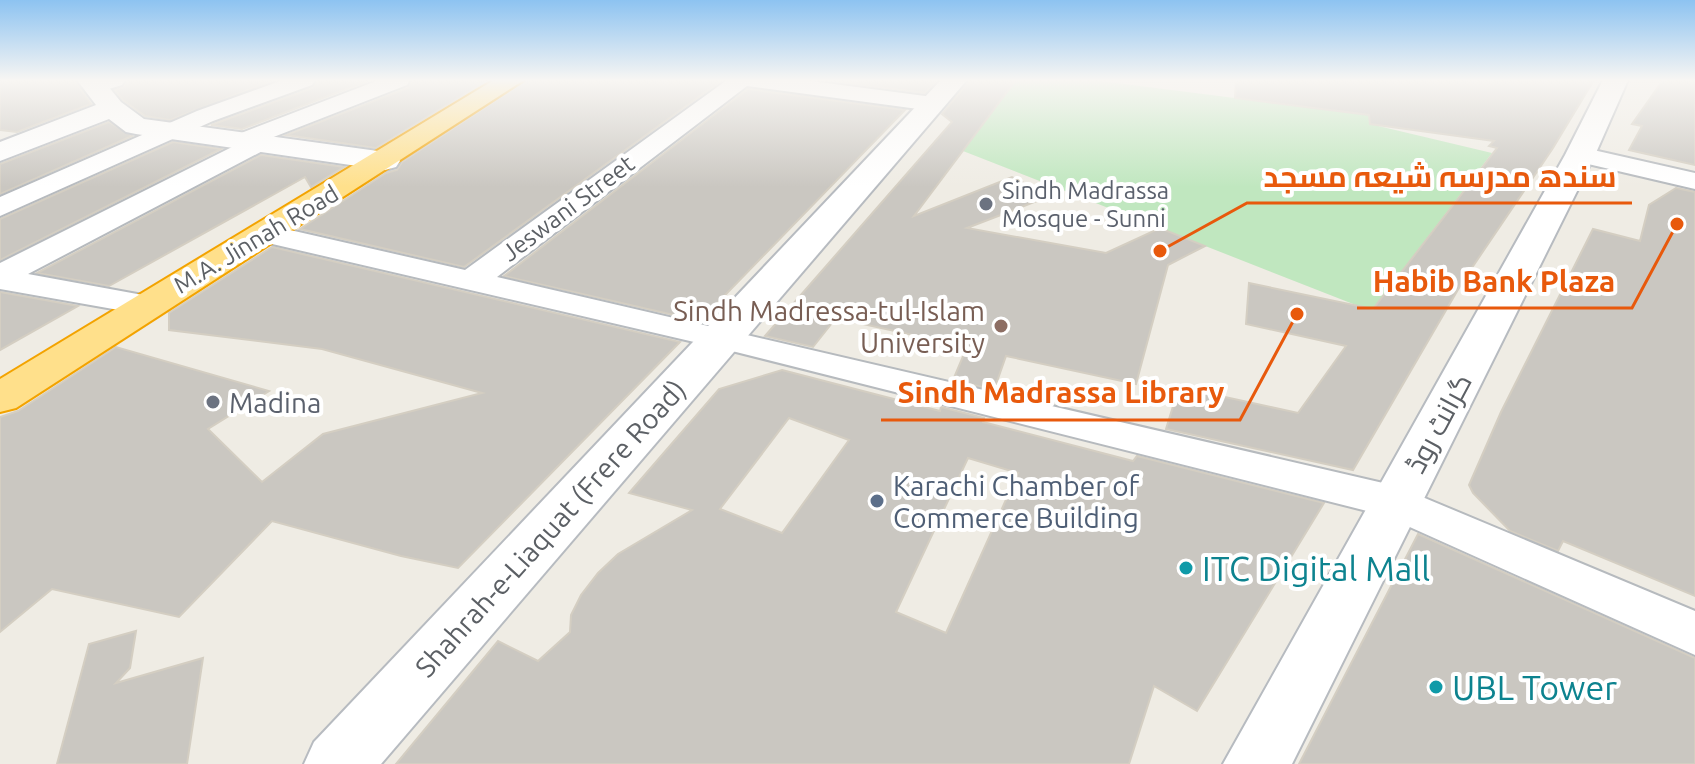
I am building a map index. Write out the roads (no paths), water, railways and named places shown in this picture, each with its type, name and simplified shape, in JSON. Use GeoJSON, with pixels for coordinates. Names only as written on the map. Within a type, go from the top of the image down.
{"type":"FeatureCollection","features":[{"type":"Feature","properties":{"kind":"highway","name":"M.A. Jinnah Road"},"geometry":{"type":"LineString","coordinates":[[0,398],[456,116]]}},
{"type":"Feature","properties":{"kind":"street"},"geometry":{"type":"LineString","coordinates":[[0,152],[59,116]]}},
{"type":"Feature","properties":{"kind":"street"},"geometry":{"type":"LineString","coordinates":[[126,116],[136,126],[385,161]]}},
{"type":"Feature","properties":{"kind":"street"},"geometry":{"type":"LineString","coordinates":[[0,207],[210,116]]}},
{"type":"Feature","properties":{"kind":"street"},"geometry":{"type":"LineString","coordinates":[[0,278],[253,141],[314,116]]}},
{"type":"Feature","properties":{"kind":"street","name":"Jeswani Street"},"geometry":{"type":"LineString","coordinates":[[473,279],[693,116]]}},
{"type":"Feature","properties":{"kind":"street","name":"Shahrah-e-Liaquat (Frere Road)"},"geometry":{"type":"LineString","coordinates":[[338,764],[923,116]]}},
{"type":"Feature","properties":{"kind":"street","name":"گرانٹ روڈ"},"geometry":{"type":"LineString","coordinates":[[1257,764],[1599,116]]}},
{"type":"Feature","properties":{"kind":"street"},"geometry":{"type":"LineString","coordinates":[[1580,155],[1695,181]]}},
{"type":"Feature","properties":{"kind":"street"},"geometry":{"type":"LineString","coordinates":[[268,234],[473,279],[1396,502],[1695,634]]}},
{"type":"Feature","properties":{"kind":"street"},"geometry":{"type":"LineString","coordinates":[[0,278],[147,305]]}},
{"type":"Feature","properties":{"kind":"place","name":"Sindh Madrassa Mosque - Sunni"},"geometry":{"type":"Point","coordinates":[986,204]}},
{"type":"Feature","properties":{"kind":"place","name":"Habib Bank Plaza"},"geometry":{"type":"Point","coordinates":[1677,224]}},
{"type":"Feature","properties":{"kind":"place","name":"سندھ مدرسہ شیعہ مسجد"},"geometry":{"type":"Point","coordinates":[1160,251]}},
{"type":"Feature","properties":{"kind":"place","name":"Sindh Madrassa Library"},"geometry":{"type":"Point","coordinates":[1297,314]}},
{"type":"Feature","properties":{"kind":"place","name":"Sindh Madressa-tul-Islam University"},"geometry":{"type":"Point","coordinates":[1001,326]}},
{"type":"Feature","properties":{"kind":"place","name":"Madina"},"geometry":{"type":"Point","coordinates":[213,402]}},
{"type":"Feature","properties":{"kind":"place","name":"Karachi Chamber of Commerce Building"},"geometry":{"type":"Point","coordinates":[877,501]}},
{"type":"Feature","properties":{"kind":"place","name":"ITC Digital Mall"},"geometry":{"type":"Point","coordinates":[1186,568]}},
{"type":"Feature","properties":{"kind":"place","name":"UBL Tower"},"geometry":{"type":"Point","coordinates":[1436,687]}}]}
